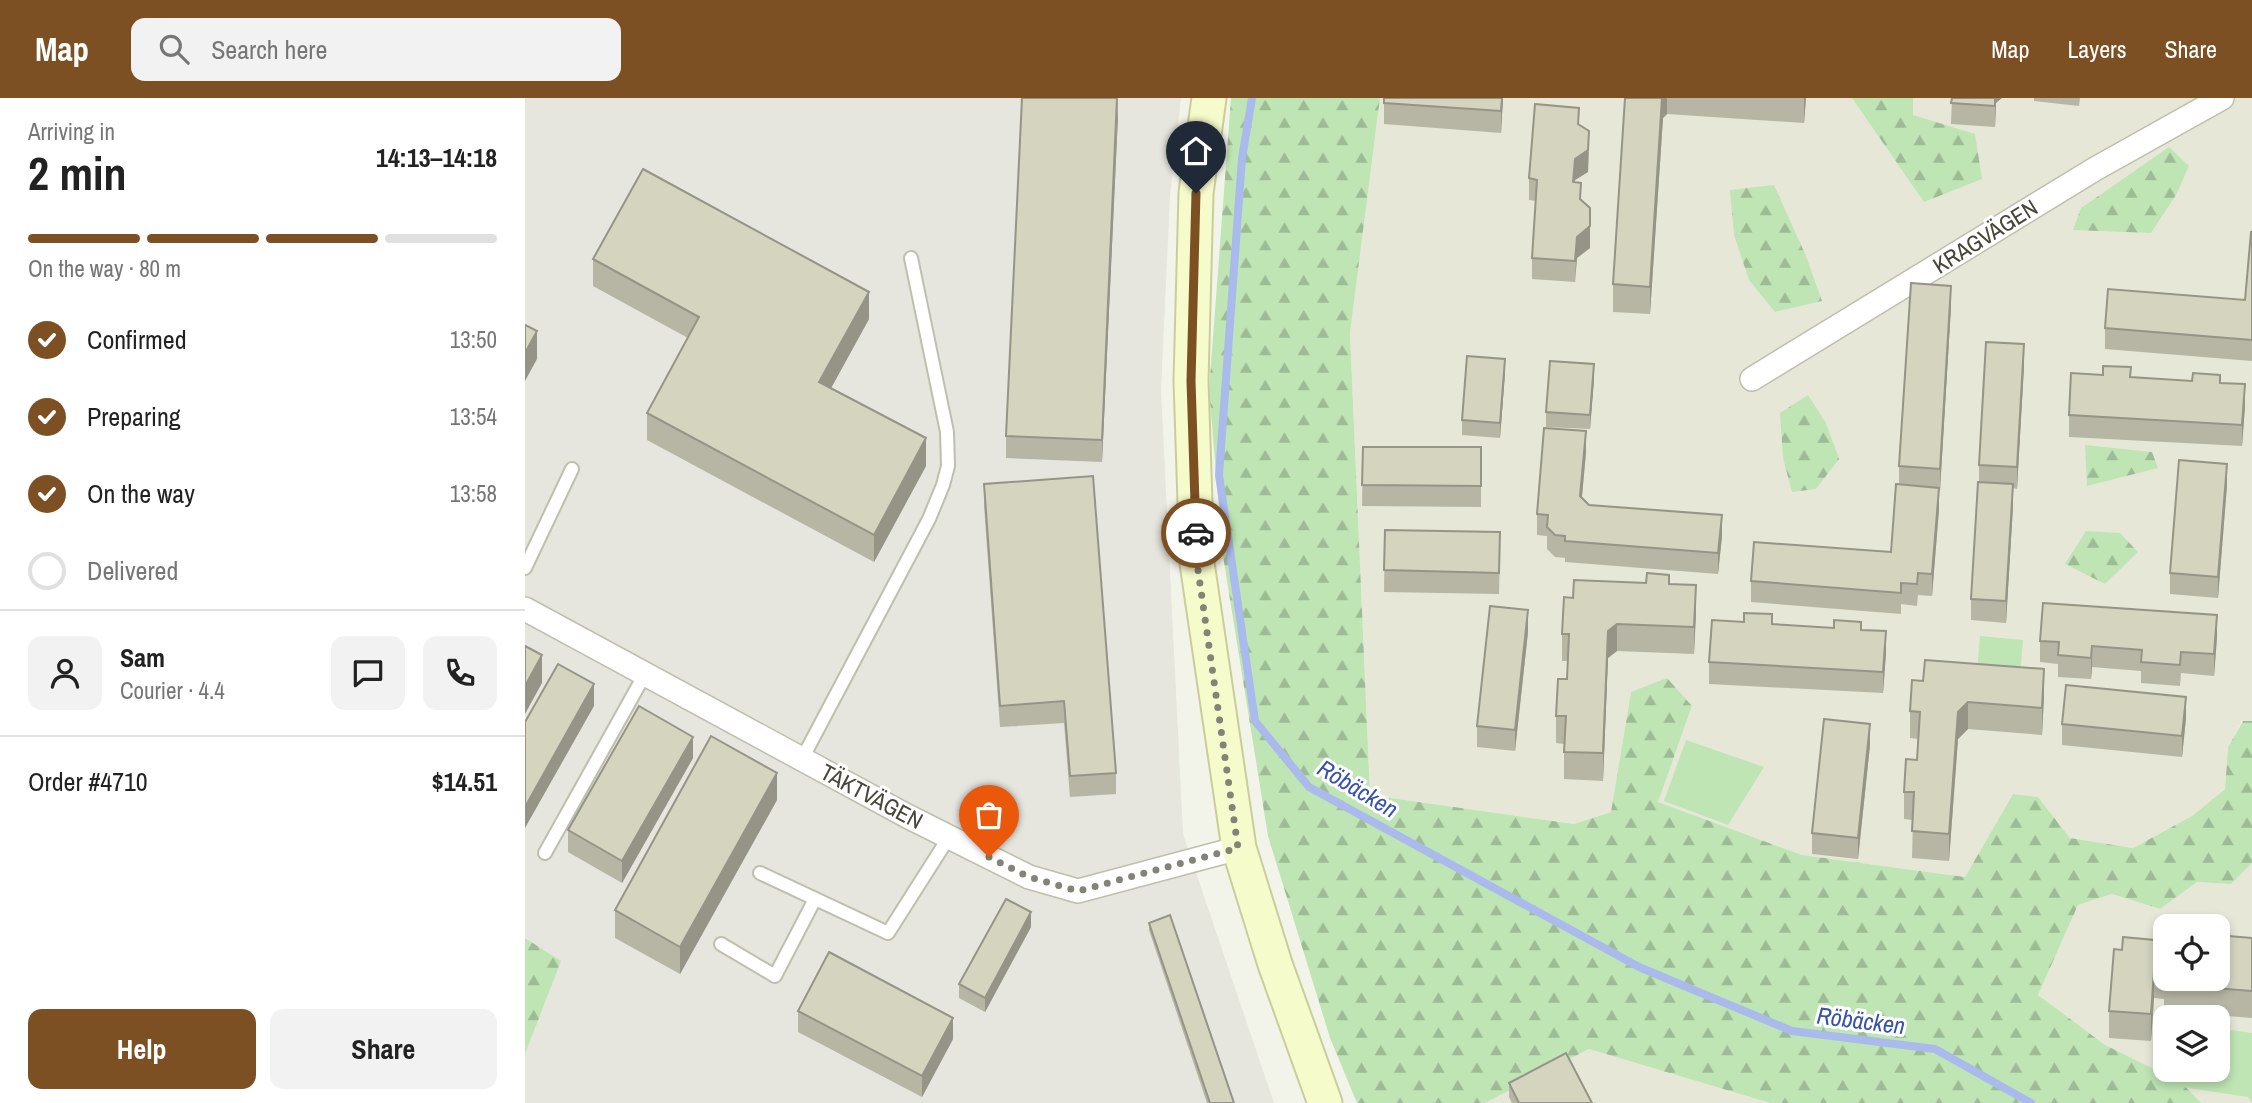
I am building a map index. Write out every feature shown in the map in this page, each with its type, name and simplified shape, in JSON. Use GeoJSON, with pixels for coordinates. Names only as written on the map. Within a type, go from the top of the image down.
{"type":"FeatureCollection","features":[{"type":"Feature","properties":{"kind":"main road"},"geometry":{"type":"LineString","coordinates":[[1209,98],[1196,193],[1191,381],[1197,563],[1238,848],[1275,964],[1325,1103]]}},
{"type":"Feature","properties":{"kind":"street","name":"KRAGVÄGEN"},"geometry":{"type":"LineString","coordinates":[[1752,379],[2095,169],[2222,98]]}},
{"type":"Feature","properties":{"kind":"street","name":"TÄKTVÄGEN"},"geometry":{"type":"LineString","coordinates":[[525,610],[949,837],[1029,877],[1078,891],[1238,848]]}},
{"type":"Feature","properties":{"kind":"lane"},"geometry":{"type":"LineString","coordinates":[[802,759],[929,519],[948,466],[947,432],[911,258]]}},
{"type":"Feature","properties":{"kind":"lane"},"geometry":{"type":"LineString","coordinates":[[525,568],[572,469]]}},
{"type":"Feature","properties":{"kind":"lane"},"geometry":{"type":"LineString","coordinates":[[545,853],[645,674]]}},
{"type":"Feature","properties":{"kind":"lane"},"geometry":{"type":"LineString","coordinates":[[760,873],[888,933],[949,837]]}},
{"type":"Feature","properties":{"kind":"lane"},"geometry":{"type":"LineString","coordinates":[[721,944],[775,976],[815,899]]}},
{"type":"Feature","properties":{"kind":"shaded area"},"geometry":{"type":"Polygon","coordinates":[[[525,98],[1181,98],[1170,196],[1161,390],[1183,834],[1274,1103],[525,1103],[525,1054],[560,961],[525,938],[525,98]]]}},
{"type":"Feature","properties":{"kind":"shaded area"},"geometry":{"type":"Polygon","coordinates":[[[1380,98],[2252,98],[2252,721],[2242,721],[2228,747],[2225,789],[2192,816],[2133,848],[2070,838],[2038,797],[2013,794],[1965,877],[1802,855],[1657,802],[1692,707],[1631,692],[1611,812],[1574,824],[1370,795],[1350,333],[1380,98]]]}},
{"type":"Feature","properties":{"kind":"shaded area"},"geometry":{"type":"Polygon","coordinates":[[[2252,863],[2252,1103],[2177,1103],[2038,995],[2078,905],[2112,894],[2160,909],[2197,882],[2231,884],[2252,863]]]}},
{"type":"Feature","properties":{"kind":"shaded area"},"geometry":{"type":"Polygon","coordinates":[[[1589,1049],[1770,1103],[1485,1103],[1589,1049]]]}},
{"type":"Feature","properties":{"kind":"green space"},"geometry":{"type":"Polygon","coordinates":[[[1231,98],[1380,98],[1350,333],[1370,795],[1574,824],[1611,812],[1631,692],[1667,678],[1692,706],[1658,802],[1802,855],[1965,877],[2013,794],[2038,797],[2070,838],[2133,848],[2192,816],[2225,789],[2228,747],[2243,721],[2252,721],[2252,863],[2231,884],[2197,882],[2160,909],[2112,894],[2078,905],[2038,995],[2105,1045],[2153,1069],[2153,1082],[2180,1082],[2201,1103],[1770,1103],[1589,1049],[1485,1103],[1357,1103],[1330,1038],[1268,836],[1223,556],[1209,390],[1231,98]]]}},
{"type":"Feature","properties":{"kind":"green space"},"geometry":{"type":"Polygon","coordinates":[[[1852,98],[1913,98],[1913,115],[1975,134],[1982,179],[1924,202],[1852,98]]]}},
{"type":"Feature","properties":{"kind":"green space"},"geometry":{"type":"Polygon","coordinates":[[[2169,147],[2189,166],[2176,195],[2151,233],[2073,230],[2081,208],[2169,147]]]}},
{"type":"Feature","properties":{"kind":"green space"},"geometry":{"type":"Polygon","coordinates":[[[1774,185],[1806,256],[1822,301],[1775,312],[1749,280],[1734,235],[1730,190],[1774,185]]]}},
{"type":"Feature","properties":{"kind":"green space"},"geometry":{"type":"Polygon","coordinates":[[[1808,395],[1826,423],[1839,459],[1816,489],[1792,492],[1783,458],[1780,413],[1808,395]]]}},
{"type":"Feature","properties":{"kind":"green space"},"geometry":{"type":"Polygon","coordinates":[[[2085,445],[2152,452],[2158,468],[2087,486],[2085,445]]]}},
{"type":"Feature","properties":{"kind":"green space"},"geometry":{"type":"Polygon","coordinates":[[[2086,531],[2120,533],[2138,552],[2105,584],[2065,564],[2086,531]]]}},
{"type":"Feature","properties":{"kind":"green space"},"geometry":{"type":"Polygon","coordinates":[[[1980,636],[2023,640],[2020,676],[1977,673],[1980,636]]]}},
{"type":"Feature","properties":{"kind":"green space"},"geometry":{"type":"Polygon","coordinates":[[[1686,740],[1764,767],[1728,825],[1664,801],[1686,740]]]}},
{"type":"Feature","properties":{"kind":"green space"},"geometry":{"type":"Polygon","coordinates":[[[525,938],[561,961],[525,1054],[525,938]]]}},
{"type":"Feature","properties":{"kind":"green space"},"geometry":{"type":"Polygon","coordinates":[[[2230,1030],[2252,1033],[2252,1103],[2248,1097],[2175,1086],[2175,1082],[2230,1082],[2230,1030]]]}},
{"type":"Feature","properties":{"kind":"building"},"geometry":{"type":"Polygon","coordinates":[[[1022,98],[1117,98],[1102,440],[1006,436],[1022,98]]]}},
{"type":"Feature","properties":{"kind":"building"},"geometry":{"type":"Polygon","coordinates":[[[1384,98],[1502,98],[1501,111],[1384,103],[1384,98]]]}},
{"type":"Feature","properties":{"kind":"building"},"geometry":{"type":"Polygon","coordinates":[[[1625,98],[1662,98],[1650,287],[1613,284],[1625,98]]]}},
{"type":"Feature","properties":{"kind":"building"},"geometry":{"type":"Polygon","coordinates":[[[1952,98],[1995,98],[1995,106],[1951,103],[1952,98]]]}},
{"type":"Feature","properties":{"kind":"building"},"geometry":{"type":"Polygon","coordinates":[[[1535,104],[1579,108],[1578,124],[1589,131],[1588,150],[1575,159],[1573,182],[1581,183],[1580,199],[1590,208],[1590,226],[1577,237],[1575,261],[1532,258],[1537,180],[1529,178],[1535,104]]]}},
{"type":"Feature","properties":{"kind":"building"},"geometry":{"type":"Polygon","coordinates":[[[643,169],[869,292],[819,382],[926,438],[874,535],[647,413],[699,317],[593,259],[643,169]]]}},
{"type":"Feature","properties":{"kind":"building"},"geometry":{"type":"Polygon","coordinates":[[[2251,232],[2252,340],[2105,328],[2108,289],[2245,300],[2251,232]]]}},
{"type":"Feature","properties":{"kind":"building"},"geometry":{"type":"Polygon","coordinates":[[[1911,283],[1951,286],[1940,469],[1899,466],[1911,283]]]}},
{"type":"Feature","properties":{"kind":"building"},"geometry":{"type":"Polygon","coordinates":[[[525,325],[537,331],[525,353],[525,325]]]}},
{"type":"Feature","properties":{"kind":"building"},"geometry":{"type":"Polygon","coordinates":[[[1986,342],[2024,344],[2017,467],[1979,465],[1986,342]]]}},
{"type":"Feature","properties":{"kind":"building"},"geometry":{"type":"Polygon","coordinates":[[[1467,356],[1505,359],[1500,423],[1462,420],[1467,356]]]}},
{"type":"Feature","properties":{"kind":"building"},"geometry":{"type":"Polygon","coordinates":[[[1550,361],[1594,364],[1590,415],[1546,412],[1550,361]]]}},
{"type":"Feature","properties":{"kind":"building"},"geometry":{"type":"Polygon","coordinates":[[[2103,366],[2131,367],[2130,377],[2192,381],[2193,373],[2220,375],[2220,383],[2245,384],[2242,425],[2069,415],[2071,373],[2103,375],[2103,366]]]}},
{"type":"Feature","properties":{"kind":"building"},"geometry":{"type":"Polygon","coordinates":[[[1544,428],[1586,431],[1580,496],[1589,505],[1722,515],[1718,553],[1565,541],[1565,536],[1555,535],[1547,527],[1548,515],[1537,514],[1544,428]]]}},
{"type":"Feature","properties":{"kind":"building"},"geometry":{"type":"Polygon","coordinates":[[[1363,447],[1481,447],[1481,486],[1362,485],[1363,447]]]}},
{"type":"Feature","properties":{"kind":"building"},"geometry":{"type":"Polygon","coordinates":[[[2179,460],[2227,464],[2218,577],[2170,573],[2179,460]]]}},
{"type":"Feature","properties":{"kind":"building"},"geometry":{"type":"Polygon","coordinates":[[[1093,476],[1116,773],[1070,776],[1064,701],[1000,706],[984,484],[1093,476]]]}},
{"type":"Feature","properties":{"kind":"building"},"geometry":{"type":"Polygon","coordinates":[[[1978,482],[2013,484],[2006,601],[1971,599],[1978,482]]]}},
{"type":"Feature","properties":{"kind":"building"},"geometry":{"type":"Polygon","coordinates":[[[1896,484],[1939,488],[1932,574],[1918,573],[1917,584],[1901,583],[1901,593],[1751,581],[1754,542],[1891,552],[1896,484]]]}},
{"type":"Feature","properties":{"kind":"building"},"geometry":{"type":"Polygon","coordinates":[[[1385,530],[1500,532],[1499,573],[1384,570],[1385,530]]]}},
{"type":"Feature","properties":{"kind":"building"},"geometry":{"type":"Polygon","coordinates":[[[1647,573],[1669,575],[1669,584],[1696,585],[1694,627],[1617,624],[1608,631],[1603,753],[1564,752],[1566,716],[1556,716],[1558,679],[1567,679],[1569,634],[1562,634],[1564,597],[1573,598],[1574,580],[1646,583],[1647,573]]]}},
{"type":"Feature","properties":{"kind":"building"},"geometry":{"type":"Polygon","coordinates":[[[2043,603],[2217,615],[2214,654],[2181,652],[2180,665],[2141,662],[2142,650],[2092,646],[2091,658],[2058,655],[2059,642],[2040,641],[2043,603]]]}},
{"type":"Feature","properties":{"kind":"building"},"geometry":{"type":"Polygon","coordinates":[[[1490,606],[1528,610],[1515,730],[1477,726],[1490,606]]]}},
{"type":"Feature","properties":{"kind":"building"},"geometry":{"type":"Polygon","coordinates":[[[1744,613],[1772,614],[1772,624],[1834,628],[1834,620],[1861,622],[1861,630],[1886,631],[1883,672],[1709,662],[1712,620],[1744,622],[1744,613]]]}},
{"type":"Feature","properties":{"kind":"building"},"geometry":{"type":"Polygon","coordinates":[[[525,646],[542,655],[525,686],[525,646]]]}},
{"type":"Feature","properties":{"kind":"building"},"geometry":{"type":"Polygon","coordinates":[[[1925,660],[2044,669],[2042,708],[1968,702],[1958,712],[1949,834],[1912,831],[1914,792],[1904,792],[1906,759],[1917,760],[1920,712],[1910,711],[1912,680],[1923,681],[1925,660]]]}},
{"type":"Feature","properties":{"kind":"building"},"geometry":{"type":"Polygon","coordinates":[[[558,664],[594,684],[525,807],[525,722],[558,664]]]}},
{"type":"Feature","properties":{"kind":"building"},"geometry":{"type":"Polygon","coordinates":[[[2066,685],[2186,697],[2182,736],[2062,724],[2066,685]]]}},
{"type":"Feature","properties":{"kind":"building"},"geometry":{"type":"Polygon","coordinates":[[[639,706],[693,737],[622,861],[568,830],[639,706]]]}},
{"type":"Feature","properties":{"kind":"building"},"geometry":{"type":"Polygon","coordinates":[[[1824,719],[1870,724],[1858,838],[1812,833],[1824,719]]]}},
{"type":"Feature","properties":{"kind":"building"},"geometry":{"type":"Polygon","coordinates":[[[711,736],[777,773],[680,947],[615,910],[711,736]]]}},
{"type":"Feature","properties":{"kind":"building"},"geometry":{"type":"Polygon","coordinates":[[[1006,899],[1031,912],[985,998],[959,984],[1006,899]]]}},
{"type":"Feature","properties":{"kind":"building"},"geometry":{"type":"Polygon","coordinates":[[[1170,915],[1234,1103],[1210,1103],[1149,923],[1170,915]]]}},
{"type":"Feature","properties":{"kind":"building"},"geometry":{"type":"Polygon","coordinates":[[[2230,936],[2252,938],[2252,991],[2230,989],[2230,936]]]}},
{"type":"Feature","properties":{"kind":"building"},"geometry":{"type":"Polygon","coordinates":[[[2123,937],[2153,940],[2151,1014],[2109,1011],[2114,949],[2122,950],[2123,937]]]}},
{"type":"Feature","properties":{"kind":"building"},"geometry":{"type":"Polygon","coordinates":[[[829,952],[953,1018],[922,1076],[798,1011],[829,952]]]}},
{"type":"Feature","properties":{"kind":"building"},"geometry":{"type":"Polygon","coordinates":[[[1566,1053],[1592,1103],[1519,1103],[1509,1083],[1566,1053]]]}},
{"type":"Feature","properties":{"kind":"waterway","name":"Röbäcken"},"geometry":{"type":"LineString","coordinates":[[1252,98],[1242,158],[1219,475],[1255,721],[1309,787],[1639,967],[1792,1031],[1935,1049],[2031,1103]]}},
{"type":"Feature","properties":{"kind":"way so far"},"geometry":{"type":"LineString","coordinates":[[989,857],[1029,877],[1078,891],[1238,848],[1197,563],[1196,533]]}},
{"type":"Feature","properties":{"kind":"route"},"geometry":{"type":"LineString","coordinates":[[1196,193],[1191,381],[1196,533]]}}]}
